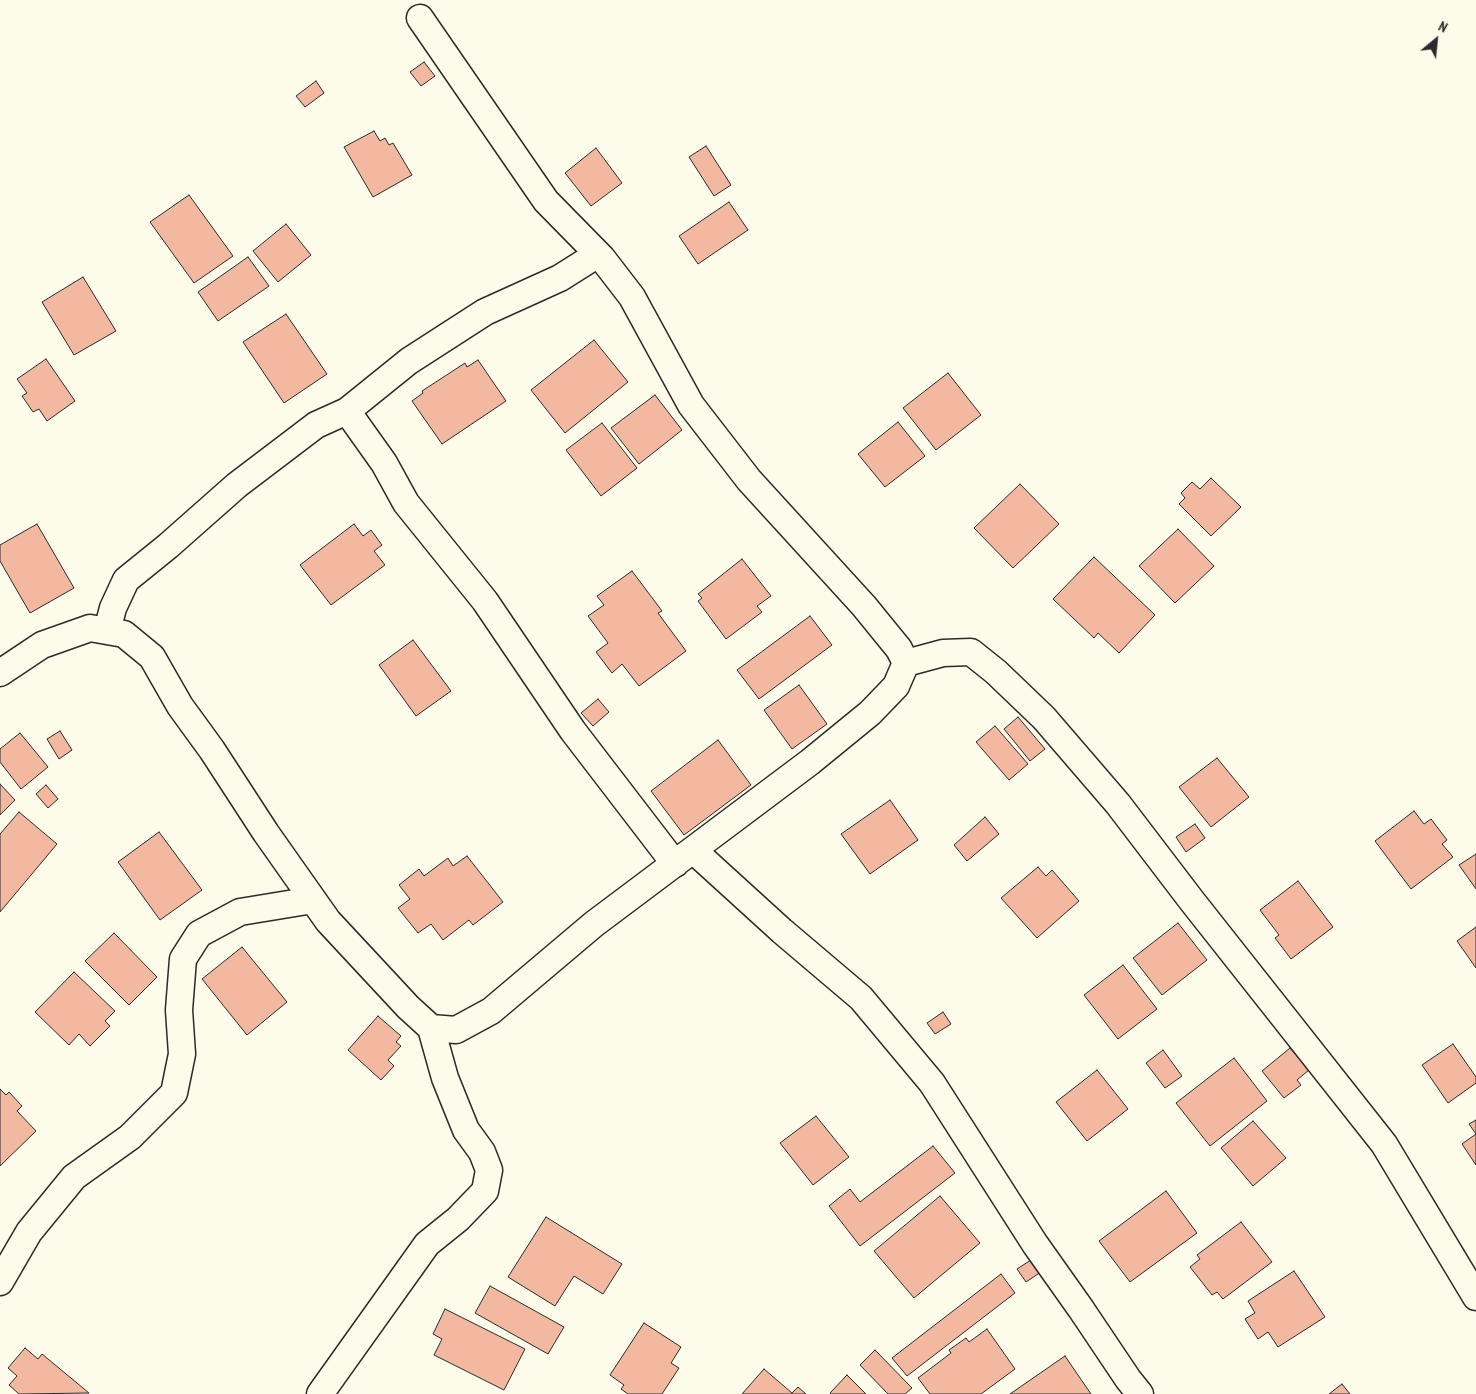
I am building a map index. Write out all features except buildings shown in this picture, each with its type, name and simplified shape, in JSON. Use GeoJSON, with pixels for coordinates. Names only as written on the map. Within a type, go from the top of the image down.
{"type":"FeatureCollection","features":[{"type":"Feature","properties":{"kind":"street"},"geometry":{"type":"LineString","coordinates":[[420,18],[546,201],[598,254],[632,297],[690,405],[749,480],[864,606],[899,649],[906,663]]}},
{"type":"Feature","properties":{"kind":"street"},"geometry":{"type":"LineString","coordinates":[[107,631],[113,608],[126,580],[168,546],[237,484],[316,425],[347,411],[409,362],[484,312],[560,278],[598,254]]}},
{"type":"Feature","properties":{"kind":"street"},"geometry":{"type":"LineString","coordinates":[[347,411],[384,463],[406,503],[485,601],[573,731],[684,857],[782,931],[861,998],[932,1083],[1035,1244],[1140,1394]]}},
{"type":"Feature","properties":{"kind":"street"},"geometry":{"type":"LineString","coordinates":[[1,671],[42,645],[90,628],[124,634],[152,657],[180,706],[212,750],[266,833],[328,920],[431,1028],[445,1078],[466,1130],[482,1152],[488,1170],[485,1191],[458,1219],[427,1244],[320,1394]]}},
{"type":"Feature","properties":{"kind":"street"},"geometry":{"type":"LineString","coordinates":[[906,663],[943,653],[971,652],[996,672],[1044,718],[1118,804],[1384,1144],[1476,1297]]}},
{"type":"Feature","properties":{"kind":"street"},"geometry":{"type":"LineString","coordinates":[[431,1028],[456,1030],[491,1011],[594,924],[810,762],[870,713],[896,686],[906,663]]}},
{"type":"Feature","properties":{"kind":"street"},"geometry":{"type":"LineString","coordinates":[[0,1282],[29,1232],[74,1177],[130,1137],[174,1093],[182,1054],[179,1010],[183,959],[199,934],[240,912],[313,900]]}}]}
